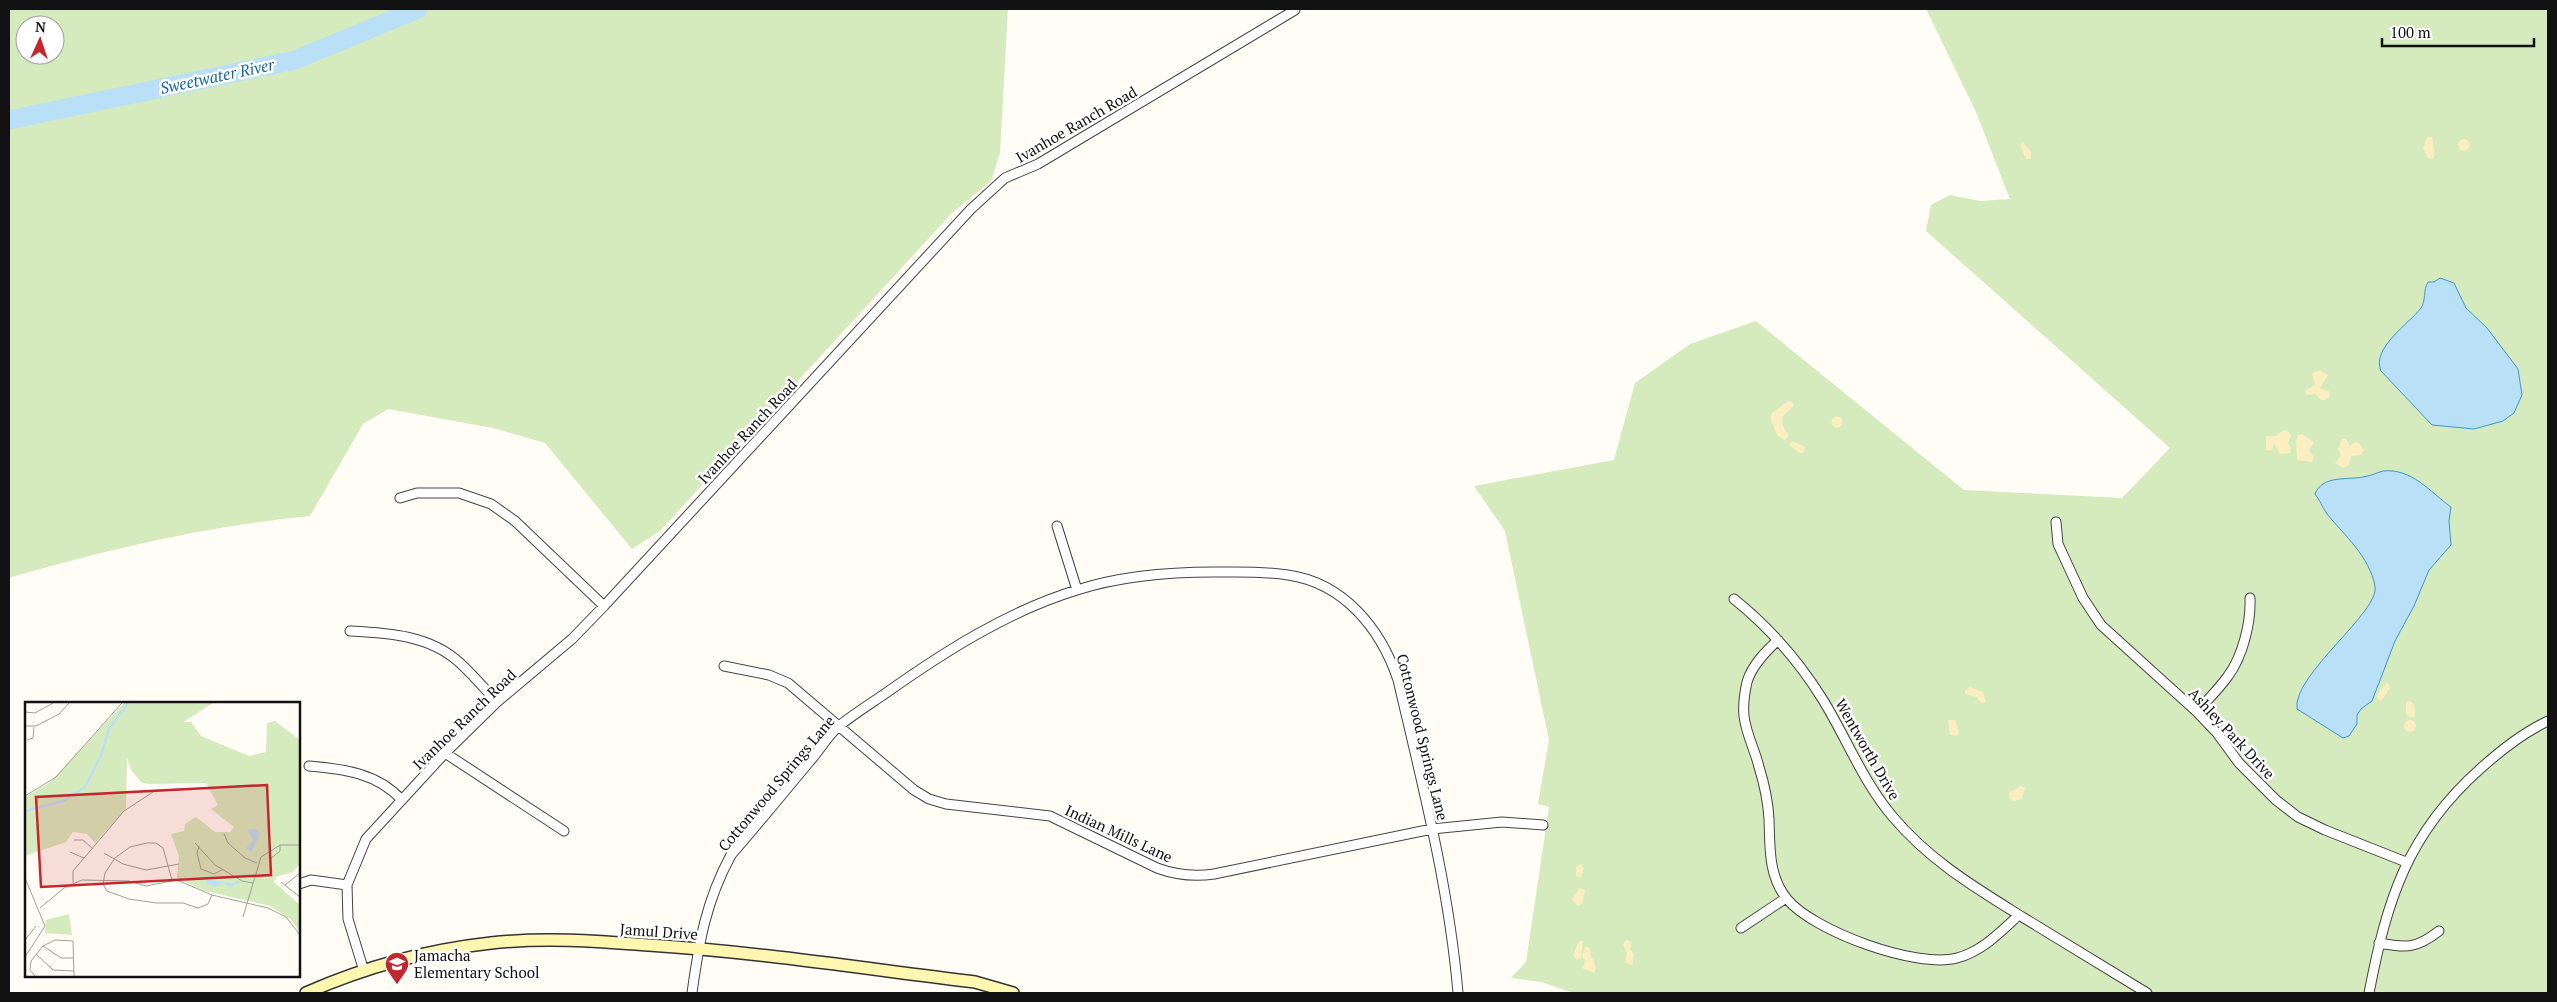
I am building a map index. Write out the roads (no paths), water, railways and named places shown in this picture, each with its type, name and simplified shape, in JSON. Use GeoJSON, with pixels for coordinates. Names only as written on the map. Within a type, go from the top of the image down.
{"type":"FeatureCollection","features":[{"type":"Feature","properties":{"kind":"street","name":"Ivanhoe Ranch Road"},"geometry":{"type":"LineString","coordinates":[[364,971],[348,919],[348,885],[366,839],[444,753],[498,702],[572,638],[604,606],[958,224],[1004,178],[1038,164],[1295,10]]}},
{"type":"Feature","properties":{"kind":"street"},"geometry":{"type":"LineString","coordinates":[[400,498],[417,493],[459,493],[491,504],[514,521],[604,606]]}},
{"type":"Feature","properties":{"kind":"street","name":"Ashley Park Drive"},"geometry":{"type":"LineString","coordinates":[[2056,522],[2058,544],[2083,598],[2102,625],[2218,733],[2239,763],[2276,800],[2298,817],[2324,830],[2406,862]]}},
{"type":"Feature","properties":{"kind":"street"},"geometry":{"type":"LineString","coordinates":[[1057,526],[1077,590]]}},
{"type":"Feature","properties":{"kind":"street","name":"Cottonwood Springs Lane"},"geometry":{"type":"LineString","coordinates":[[692,993],[705,914],[718,879],[731,855],[837,727],[919,670],[970,639],[1015,615],[1077,590],[1144,576],[1198,572],[1268,572],[1303,578],[1339,595],[1370,624],[1392,662],[1432,829],[1449,914],[1458,993]]}},
{"type":"Feature","properties":{"kind":"street"},"geometry":{"type":"LineString","coordinates":[[2197,712],[2229,675],[2236,660],[2248,624],[2250,598]]}},
{"type":"Feature","properties":{"kind":"street","name":"Wentworth Drive"},"geometry":{"type":"LineString","coordinates":[[1734,599],[1778,640],[1800,665],[1824,701],[1856,762],[1880,801],[1903,828],[1938,861],[1966,882],[2147,993]]}},
{"type":"Feature","properties":{"kind":"street"},"geometry":{"type":"LineString","coordinates":[[350,632],[411,637],[448,653],[498,702]]}},
{"type":"Feature","properties":{"kind":"street"},"geometry":{"type":"LineString","coordinates":[[1778,640],[1762,654],[1747,681],[1744,716],[1751,745],[1759,766],[1769,819],[1768,848],[1774,874],[1786,898],[1807,918],[1831,930],[1906,956],[1927,961],[1948,960],[1976,951],[1991,941],[2019,915]]}},
{"type":"Feature","properties":{"kind":"street","name":"Indian Mills Lane"},"geometry":{"type":"LineString","coordinates":[[724,666],[769,675],[788,683],[837,727],[914,790],[929,799],[946,804],[1050,816],[1157,868],[1174,874],[1194,876],[1214,874],[1432,829],[1502,822],[1543,825]]}},
{"type":"Feature","properties":{"kind":"street"},"geometry":{"type":"LineString","coordinates":[[2369,993],[2379,942],[2406,862],[2429,824],[2454,793],[2511,742],[2548,721]]}},
{"type":"Feature","properties":{"kind":"street"},"geometry":{"type":"LineString","coordinates":[[444,753],[564,830]]}},
{"type":"Feature","properties":{"kind":"street"},"geometry":{"type":"LineString","coordinates":[[309,766],[362,773],[394,791],[402,800]]}},
{"type":"Feature","properties":{"kind":"street"},"geometry":{"type":"LineString","coordinates":[[300,884],[311,880],[348,885]]}},
{"type":"Feature","properties":{"kind":"street"},"geometry":{"type":"LineString","coordinates":[[1740,928],[1786,898]]}},
{"type":"Feature","properties":{"kind":"street"},"geometry":{"type":"LineString","coordinates":[[2379,942],[2400,947],[2415,946],[2438,931]]}},
{"type":"Feature","properties":{"kind":"street","name":"Jamul Drive"},"geometry":{"type":"LineString","coordinates":[[306,993],[364,971],[433,952],[519,941],[575,940],[698,948],[975,982],[1013,993]]}},
{"type":"Feature","properties":{"kind":"water"},"geometry":{"type":"Polygon","coordinates":[[[2440,278],[2454,283],[2466,308],[2487,328],[2518,369],[2522,395],[2514,413],[2503,421],[2474,429],[2432,425],[2381,371],[2379,362],[2386,345],[2421,308],[2428,282],[2434,282],[2440,278]]]}},
{"type":"Feature","properties":{"kind":"water"},"geometry":{"type":"Polygon","coordinates":[[[2383,471],[2403,473],[2412,477],[2451,507],[2449,521],[2451,545],[2429,570],[2414,606],[2395,641],[2372,701],[2361,709],[2357,715],[2357,724],[2349,736],[2343,738],[2297,709],[2299,695],[2321,662],[2365,611],[2373,597],[2375,586],[2368,565],[2327,514],[2315,494],[2318,488],[2329,481],[2366,477],[2383,471]]]}},
{"type":"Feature","properties":{"kind":"waterway","name":"Sweetwater River"},"geometry":{"type":"LineString","coordinates":[[9,120],[295,60],[418,9]]}},
{"type":"Feature","properties":{"kind":"place","name":"Jamacha Elementary School"},"geometry":{"type":"Point","coordinates":[397,985]}}]}
